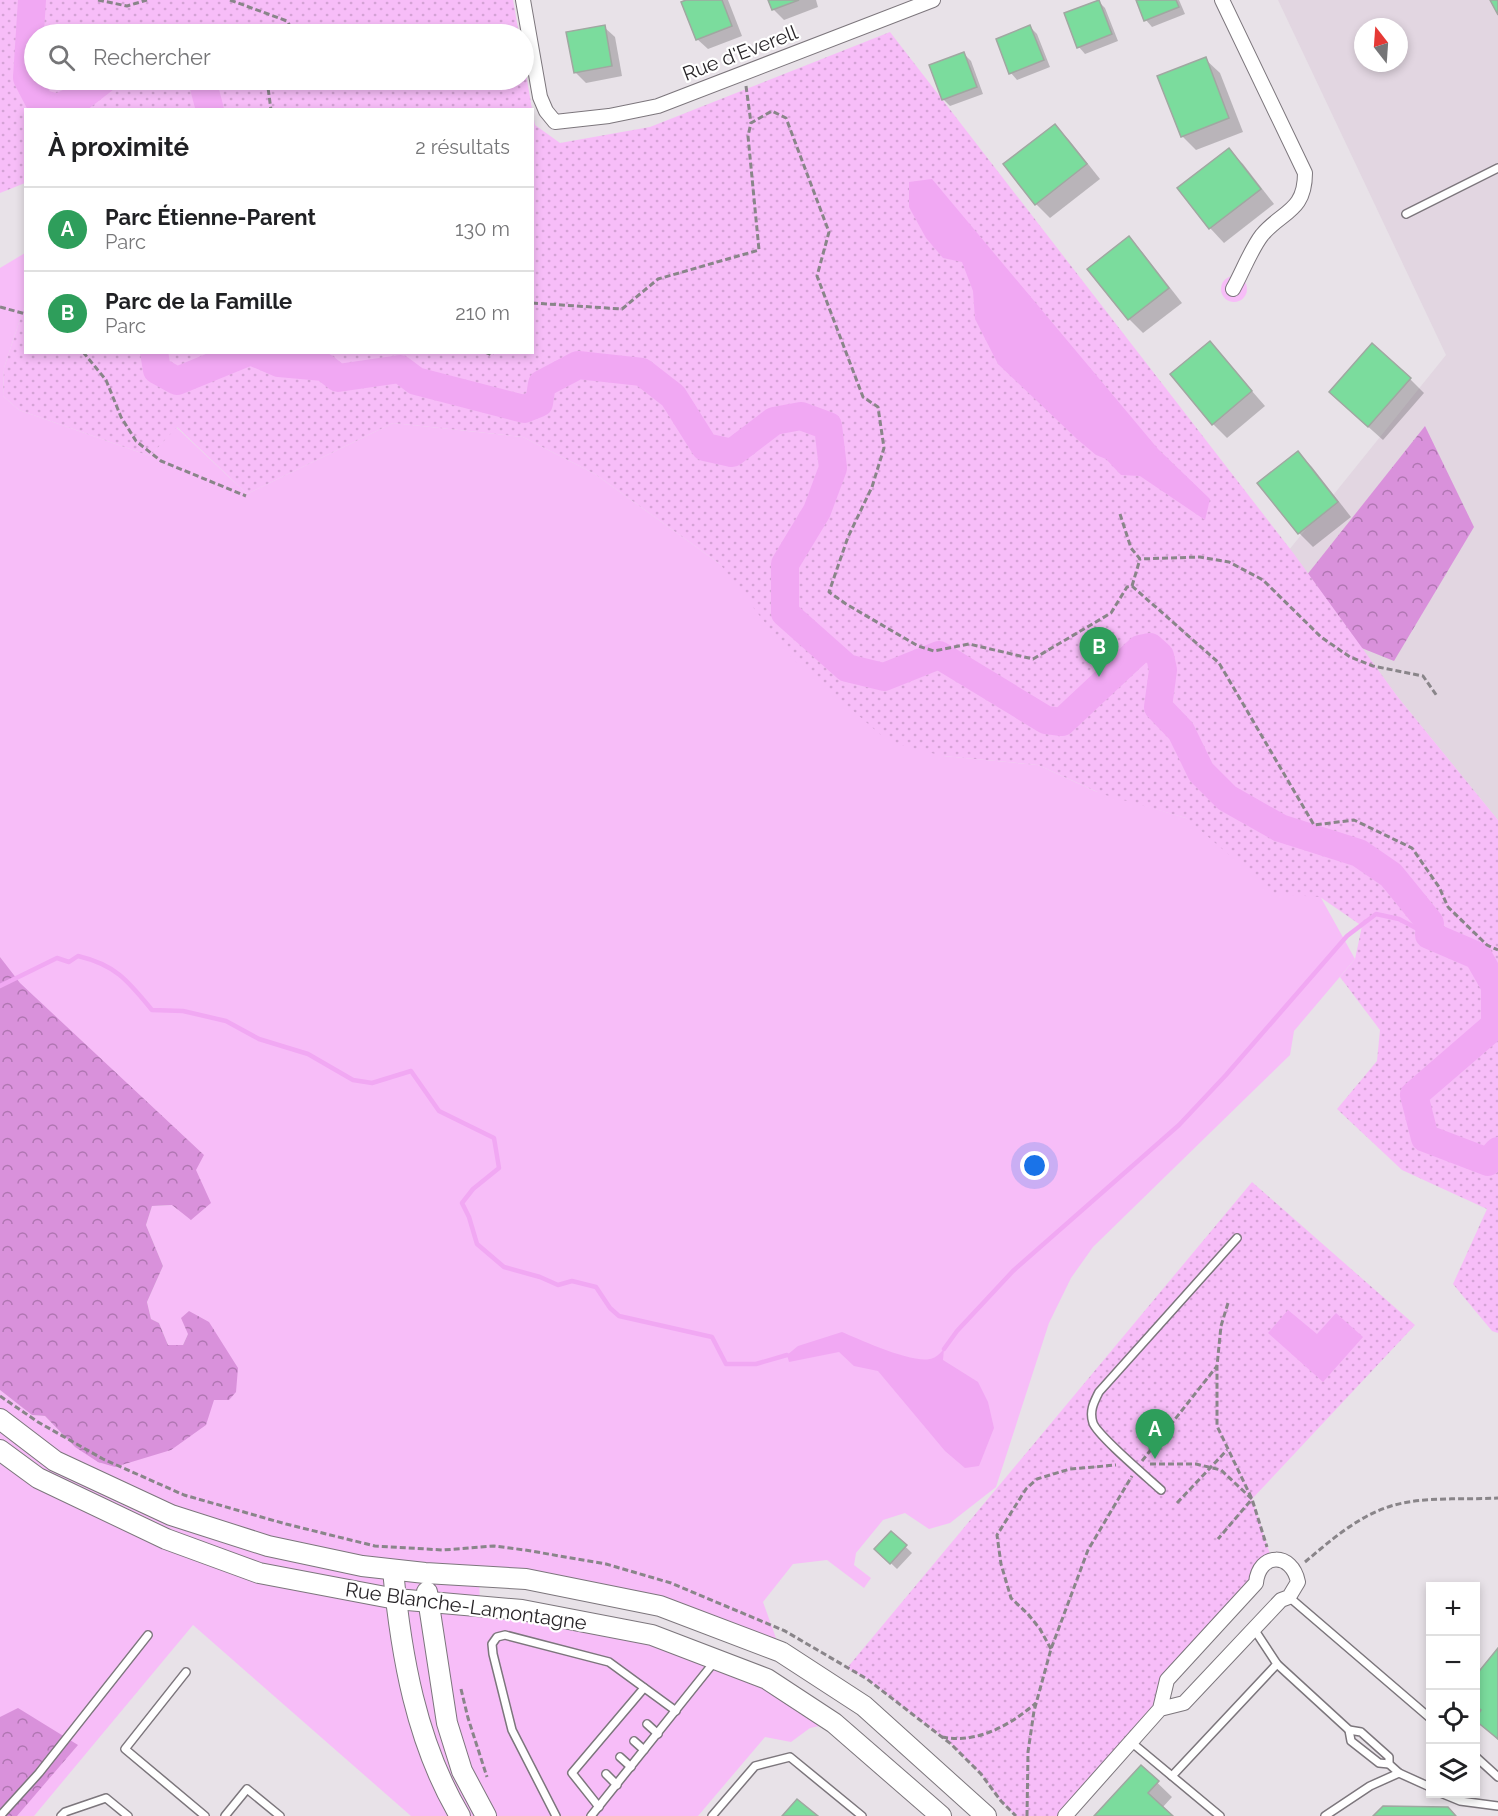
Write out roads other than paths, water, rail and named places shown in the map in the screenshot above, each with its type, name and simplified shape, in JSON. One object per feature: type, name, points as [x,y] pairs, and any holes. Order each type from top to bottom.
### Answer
[{"type":"street","name":"Rue d'Everell","points":[[523,0],[527,24]]},
{"type":"street","name":"Rue d'Everell","points":[[534,63],[540,97],[546,111],[555,122],[609,116],[658,106],[933,0]]},
{"type":"street","points":[[1222,0],[1305,173],[1305,190],[1293,208],[1262,235],[1233,289]]},
{"type":"street","name":"Rue Blanche-Lamontagne","points":[[0,1419],[55,1461],[171,1515],[268,1546],[362,1566],[393,1570],[526,1579],[660,1606],[781,1652],[864,1706],[986,1816]]},
{"type":"street","name":"Rue Blanche-Lamontagne","points":[[0,1450],[38,1478],[166,1539],[259,1573],[396,1599],[522,1610],[652,1635],[767,1679],[834,1723],[941,1816]]},
{"type":"street","points":[[1065,1816],[1160,1709],[1167,1680],[1256,1583],[1257,1573],[1261,1566],[1272,1560],[1285,1561],[1295,1570],[1298,1582],[1289,1597],[1281,1600],[1184,1703],[1160,1709]]},
{"type":"street","points":[[393,1570],[396,1599],[420,1728],[437,1774],[460,1816]]},
{"type":"street","points":[[434,1573],[428,1602],[447,1723],[462,1771],[486,1816]]},
{"type":"lane","points":[[1406,214],[1498,168]]},
{"type":"lane","points":[[1161,1490],[1104,1437],[1094,1424],[1091,1408],[1099,1392],[1237,1238]]},
{"type":"lane","points":[[1289,1597],[1426,1714]]},
{"type":"lane","points":[[1254,1629],[1277,1664],[1350,1730],[1361,1731],[1389,1757],[1389,1764]]},
{"type":"lane","points":[[0,1816],[39,1773],[148,1635]]},
{"type":"lane","points":[[556,1816],[512,1730],[493,1654],[492,1644],[497,1637],[505,1635],[609,1662],[676,1711]]},
{"type":"lane","points":[[591,1816],[716,1660]]},
{"type":"lane","points":[[1172,1776],[1277,1664]]},
{"type":"lane","points":[[186,1672],[125,1749],[205,1816]]},
{"type":"lane","points":[[599,1807],[572,1773],[589,1758],[630,1709],[644,1688]]},
{"type":"lane","points":[[647,1724],[658,1734]]},
{"type":"lane","points":[[1350,1730],[1351,1741],[1379,1764],[1389,1764],[1399,1773],[1426,1786]]},
{"type":"lane","points":[[634,1741],[644,1750]]},
{"type":"lane","points":[[1131,1742],[1220,1816]]},
{"type":"lane","points":[[620,1757],[631,1767]]},
{"type":"lane","points":[[712,1816],[755,1766],[790,1757],[862,1816]]},
{"type":"lane","points":[[1480,1761],[1498,1777]]},
{"type":"lane","points":[[1325,1816],[1370,1786],[1399,1773]]},
{"type":"lane","points":[[606,1774],[616,1785]]},
{"type":"lane","points":[[225,1816],[247,1789],[280,1816]]},
{"type":"lane","points":[[61,1816],[65,1812],[106,1798],[128,1816]]},
{"type":"lane","points":[[1453,1798],[1498,1806]]},
{"type":"waterway","points":[[30,24],[32,0]]},
{"type":"waterway","points":[[33,90],[40,103],[58,108]]},
{"type":"waterway","points":[[58,108],[90,90]]},
{"type":"waterway","points":[[205,90],[209,108]]},
{"type":"waterway","points":[[154,354],[157,370],[177,381],[243,354]]},
{"type":"waterway","points":[[258,354],[279,363],[324,367],[338,378],[400,369],[416,381],[524,409],[539,403],[542,384],[578,365],[642,372],[673,396],[705,447],[732,453],[774,421],[801,416],[828,426],[833,468],[817,511],[785,564],[785,613],[847,668],[884,677],[939,655],[1046,720],[1062,722],[1140,649],[1150,647],[1160,656],[1163,670],[1158,707],[1181,731],[1201,772],[1227,798],[1280,828],[1359,853],[1391,875],[1430,923],[1429,935],[1478,956],[1495,986],[1495,1025],[1414,1095],[1425,1138],[1488,1162],[1498,1151]]},
{"type":"waterway","points":[[944,1349],[957,1331],[1013,1271],[1179,1125],[1226,1075],[1347,936],[1376,914],[1399,919],[1429,935]]},
{"type":"waterway","points":[[0,986],[57,958],[69,962],[78,956],[112,969],[136,991],[152,1010],[183,1011],[226,1021],[259,1039],[308,1054],[353,1080],[372,1083],[411,1071],[439,1111],[494,1138],[499,1168],[473,1189],[462,1203],[477,1244],[504,1267],[540,1277],[558,1285],[572,1281],[596,1287],[610,1308],[619,1316],[712,1337],[726,1364],[756,1364],[787,1355]]},
{"type":"place","name":"Parc de la Famille","points":[[1099,677]]},
{"type":"place","name":"Parc Étienne-Parent","points":[[1155,1459]]}]
